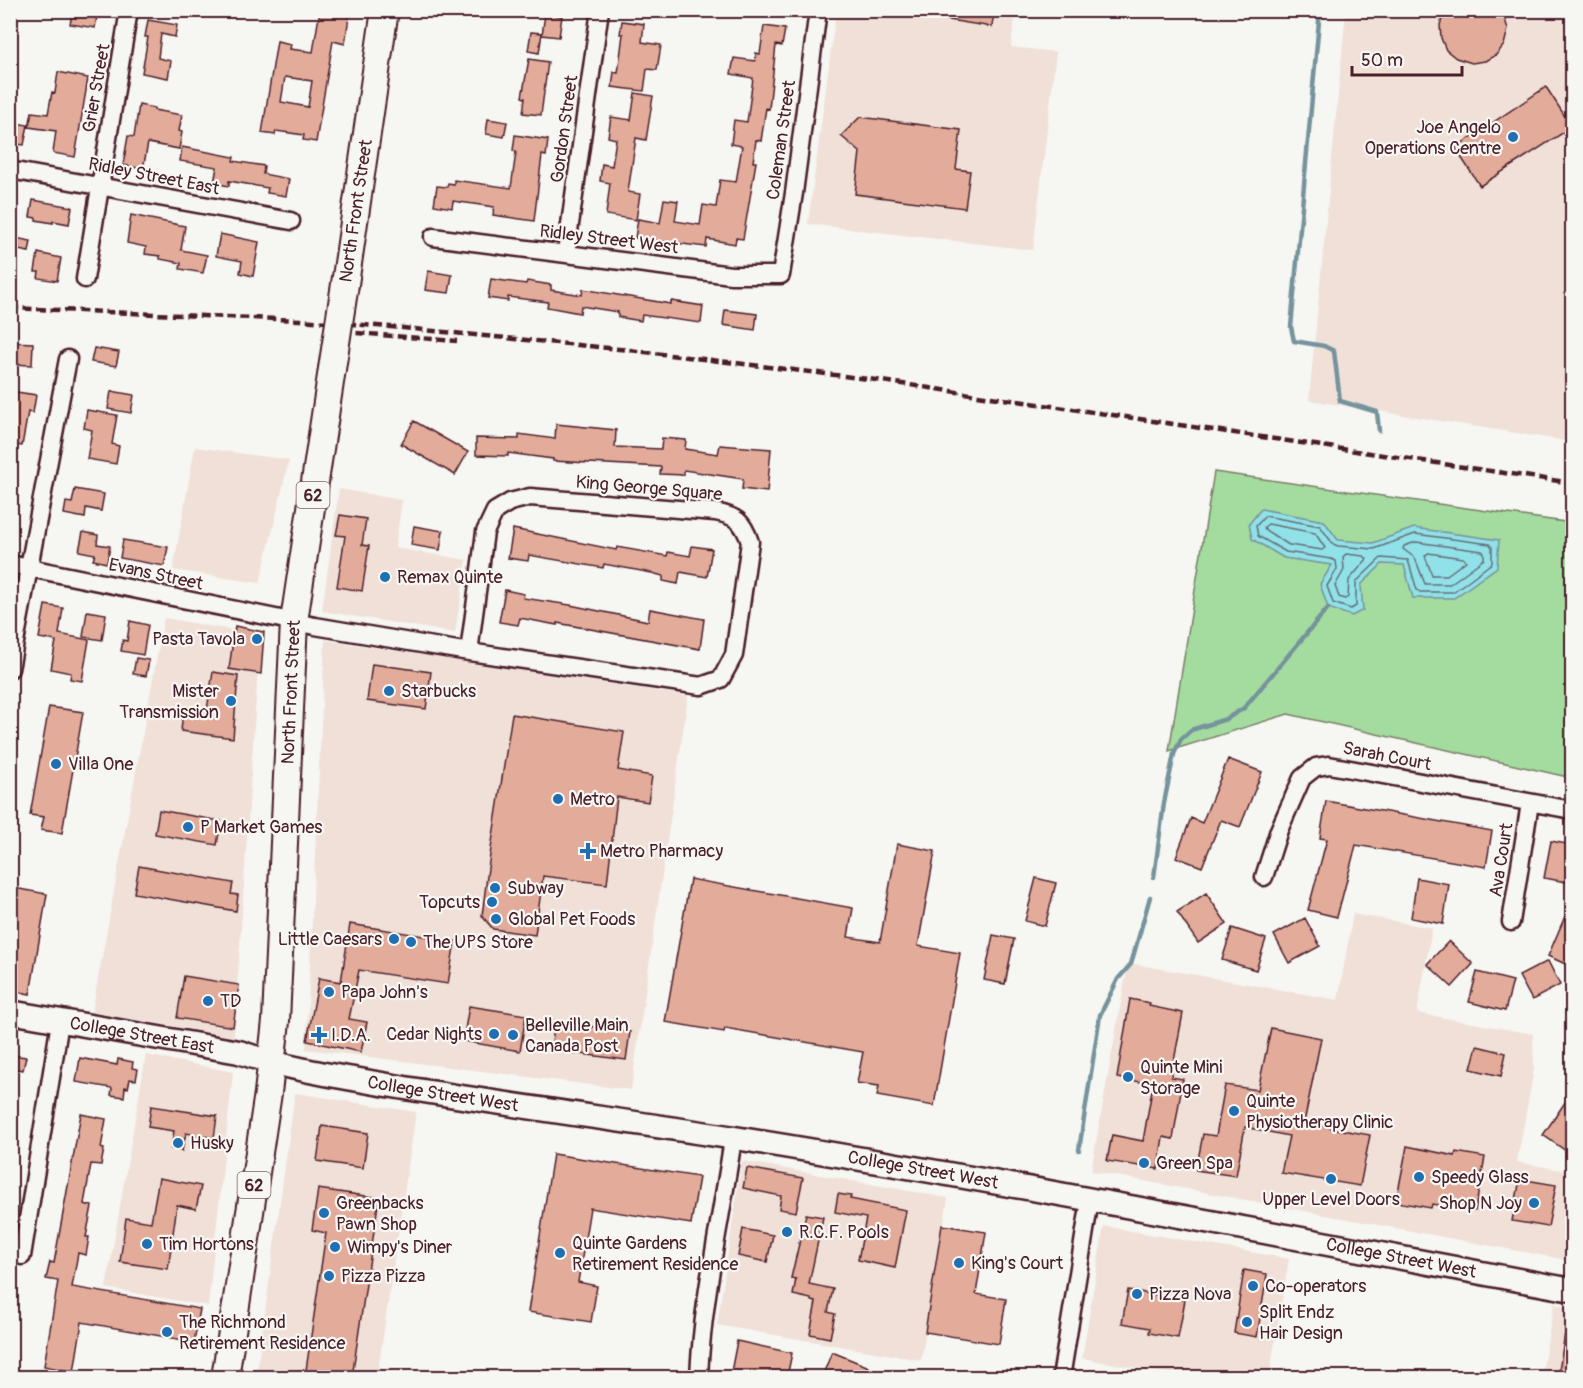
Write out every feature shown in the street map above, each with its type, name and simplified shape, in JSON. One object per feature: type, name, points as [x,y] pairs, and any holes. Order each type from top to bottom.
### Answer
[{"type":"main road","name":"North Front Street","points":[[225,1377],[276,1021],[294,621],[386,10]]},
{"type":"main road","name":"College Street East","points":[[10,1012],[239,1052],[271,1063]]},
{"type":"main road","name":"College Street West","points":[[271,1063],[437,1093],[733,1138],[1050,1191],[1572,1290]]},
{"type":"street","name":"Grier Street","points":[[85,279],[129,10]]},
{"type":"street","name":"Gordon Street","points":[[566,253],[600,10]]},
{"type":"street","name":"Coleman Street","points":[[781,275],[818,10]]},
{"type":"street","name":"Ridley Street East","points":[[10,170],[291,221]]},
{"type":"street","name":"Ridley Street West","points":[[433,237],[731,275],[781,275]]},
{"type":"street","points":[[10,669],[68,359]]},
{"type":"street","name":"King George Square","points":[[294,621],[315,627],[469,652],[701,686],[721,680],[734,656],[750,542],[746,528],[733,516],[715,512],[530,497],[510,502],[495,511],[485,532],[469,652]]},
{"type":"street","name":"Evans Street","points":[[10,564],[294,621]]},
{"type":"street","name":"Sarah Court","points":[[1264,877],[1279,830],[1302,778],[1316,767],[1329,765],[1572,810]]},
{"type":"street","name":"Ava Court","points":[[1511,922],[1530,803]]},
{"type":"street","points":[[22,1256],[60,1022]]},
{"type":"street","points":[[699,1377],[710,1280],[733,1138]]},
{"type":"street","points":[[1061,1377],[1090,1200]]},
{"type":"shaded area","points":[[836,11],[1016,11],[1011,47],[1056,52],[1033,250],[808,224]]},
{"type":"shaded area","points":[[1346,11],[1572,11],[1572,442],[1309,400]]},
{"type":"shaded area","points":[[195,447],[289,460],[260,583],[173,570]]},
{"type":"shaded area","points":[[339,489],[402,500],[395,548],[467,560],[455,633],[322,611]]},
{"type":"shaded area","points":[[164,618],[260,635],[234,1037],[92,1012]]},
{"type":"shaded area","points":[[325,640],[688,696],[631,1090],[306,1049]]},
{"type":"shaded area","points":[[1353,914],[1432,928],[1417,1013],[1533,1034],[1534,1069],[1517,1162],[1572,1172],[1572,1261],[1091,1171],[1128,963],[1338,1000]]},
{"type":"shaded area","points":[[146,1055],[233,1072],[208,1306],[106,1288]]},
{"type":"shaded area","points":[[295,1093],[416,1112],[377,1377],[256,1378]]},
{"type":"shaded area","points":[[742,1161],[948,1198],[921,1360],[717,1325]]},
{"type":"shaded area","points":[[1104,1226],[1289,1259],[1269,1377],[1186,1377],[1082,1358]]},
{"type":"shaded area","points":[[1554,1304],[1572,1308],[1572,1377],[1541,1378]]},
{"type":"green space","points":[[1214,472],[1572,523],[1572,778],[1288,714],[1169,751]]},
{"type":"water","points":[[1261,509],[1324,521],[1338,540],[1373,543],[1414,528],[1499,540],[1497,567],[1454,598],[1413,598],[1404,565],[1382,564],[1361,585],[1363,610],[1352,616],[1328,608],[1320,584],[1332,565],[1284,558],[1252,539],[1249,524]]},
{"type":"building","points":[[73,10],[98,10],[95,28],[70,24]]},
{"type":"building","points":[[320,10],[350,10],[345,44],[333,41],[316,142],[303,140],[304,135],[276,131],[275,135],[262,133],[277,41],[291,44],[290,49],[313,52]],"holes":[[[285,77],[312,81],[308,107],[281,102]]]},
{"type":"building","points":[[930,10],[994,10],[992,27],[930,17]]},
{"type":"building","points":[[1445,10],[1502,10],[1508,29],[1504,45],[1496,55],[1485,61],[1472,63],[1456,58],[1446,50],[1441,38],[1440,25]]},
{"type":"building","points":[[545,14],[562,16],[559,37],[542,35]]},
{"type":"building","points":[[148,20],[177,25],[175,37],[161,34],[158,58],[171,61],[168,78],[142,73],[148,37],[145,37]]},
{"type":"building","points":[[622,21],[644,24],[642,42],[661,45],[657,70],[647,69],[644,91],[612,87],[614,72],[618,73],[623,34],[620,34]]},
{"type":"building","points":[[764,26],[785,29],[782,46],[776,45],[769,109],[766,108],[761,141],[756,140],[753,162],[756,162],[743,239],[736,238],[735,244],[707,239],[706,247],[635,238],[638,219],[660,223],[664,199],[678,201],[675,221],[700,225],[703,205],[716,207],[720,180],[736,182],[742,146],[731,144],[734,120],[747,122],[753,78],[731,74],[734,58],[755,61],[756,53],[760,54]]},
{"type":"building","points":[[531,32],[542,33],[539,53],[528,51]]},
{"type":"building","points":[[529,59],[548,62],[541,115],[523,113],[525,98],[522,97]]},
{"type":"building","points":[[58,72],[88,78],[75,157],[53,153],[56,131],[29,127],[32,112],[48,114],[52,92],[55,93]]},
{"type":"building","name":"Joe Angelo Operations Centre","points":[[1546,87],[1572,127],[1480,186],[1455,148]]},
{"type":"building","points":[[635,93],[653,96],[646,140],[636,138],[628,192],[640,194],[636,220],[606,215],[610,183],[600,181],[602,164],[612,166],[616,139],[608,137],[611,117],[631,120]]},
{"type":"building","points":[[139,105],[182,115],[179,149],[148,143],[143,169],[123,165],[128,136],[134,137]]},
{"type":"building","points":[[860,117],[961,130],[956,169],[970,171],[965,208],[855,194],[860,152],[841,136]]},
{"type":"building","points":[[488,119],[507,122],[504,137],[486,134]]},
{"type":"building","points":[[10,122],[28,125],[24,145],[10,143]]},
{"type":"building","points":[[515,135],[548,140],[546,156],[542,155],[534,221],[493,215],[494,207],[453,201],[452,208],[434,205],[437,186],[447,187],[448,183],[454,184],[454,180],[511,188],[516,152],[513,151]]},
{"type":"building","points":[[182,147],[234,157],[233,161],[264,166],[263,174],[289,179],[286,196],[267,193],[268,188],[229,181],[229,186],[214,183],[217,167],[180,161]]},
{"type":"building","points":[[33,200],[72,207],[69,224],[36,220],[30,217]]},
{"type":"building","points":[[131,215],[185,226],[181,250],[207,255],[203,273],[180,269],[181,263],[145,254],[146,247],[127,243]]},
{"type":"building","points":[[220,234],[259,242],[253,276],[240,273],[242,261],[216,256]]},
{"type":"building","points":[[15,238],[31,241],[29,252],[13,249]]},
{"type":"building","points":[[38,253],[61,258],[57,281],[38,278],[39,272],[35,272]]},
{"type":"building","points":[[428,271],[452,275],[449,293],[425,290]]},
{"type":"building","points":[[491,279],[551,285],[551,290],[582,295],[583,289],[671,304],[671,301],[703,306],[701,323],[642,315],[641,321],[618,317],[618,312],[581,306],[580,313],[547,307],[548,302],[508,297],[508,301],[488,298]]},
{"type":"building","points":[[725,310],[757,314],[755,330],[723,325]]},
{"type":"building","points":[[10,342],[33,343],[32,365],[10,364]]},
{"type":"building","points":[[94,348],[119,352],[116,366],[91,362]]},
{"type":"building","points":[[10,391],[36,395],[33,413],[28,412],[22,446],[10,444]]},
{"type":"building","points":[[111,391],[134,395],[131,413],[108,409]]},
{"type":"building","points":[[87,410],[117,415],[112,444],[119,446],[116,464],[87,459],[92,430],[84,428]]},
{"type":"building","points":[[414,421],[468,452],[455,475],[401,444]]},
{"type":"building","points":[[556,424],[616,430],[615,447],[661,449],[662,438],[686,440],[685,449],[718,454],[720,445],[771,449],[767,492],[742,489],[743,479],[684,470],[684,475],[660,474],[661,467],[553,461],[553,459],[508,453],[508,456],[476,455],[476,438],[519,439],[519,434],[555,439]]},
{"type":"building","points":[[75,489],[104,494],[101,511],[86,508],[85,518],[64,514],[66,502],[72,503]]},
{"type":"building","points":[[340,515],[366,519],[362,545],[369,546],[362,591],[337,587],[345,536],[336,535]]},
{"type":"building","points":[[414,526],[443,531],[440,550],[411,545]]},
{"type":"building","points":[[513,529],[616,550],[617,547],[667,556],[668,552],[690,556],[692,546],[712,549],[707,577],[680,572],[678,584],[663,581],[663,576],[652,573],[604,564],[603,568],[529,555],[528,561],[508,558]]},
{"type":"building","points":[[83,532],[98,535],[97,544],[110,546],[107,563],[93,560],[95,554],[79,551]]},
{"type":"building","points":[[123,540],[168,547],[164,566],[120,558]]},
{"type":"building","points":[[505,590],[524,594],[523,598],[648,621],[650,609],[704,619],[700,649],[520,618],[518,625],[499,622]]},
{"type":"building","points":[[45,605],[63,608],[59,634],[89,640],[82,681],[70,679],[71,673],[51,669],[56,641],[39,638]]},
{"type":"building","points":[[87,611],[106,614],[102,640],[83,637]]},
{"type":"building","points":[[130,621],[148,625],[143,655],[121,651],[123,640],[127,641]]},
{"type":"building","points":[[235,626],[264,632],[261,674],[229,669]]},
{"type":"building","points":[[136,658],[149,660],[146,676],[133,674]]},
{"type":"building","points":[[372,664],[431,672],[426,709],[367,701]]},
{"type":"building","points":[[213,672],[238,676],[233,738],[181,731],[183,712],[206,716]]},
{"type":"building","name":"Villa One","points":[[49,707],[83,712],[62,833],[41,830],[44,817],[30,815]]},
{"type":"building","name":"Metro","points":[[512,714],[624,732],[618,770],[652,776],[648,802],[617,797],[607,884],[543,876],[535,935],[493,929],[482,916]]},
{"type":"building","points":[[1228,759],[1262,772],[1240,827],[1221,820],[1202,867],[1176,857],[1191,818],[1202,823]]},
{"type":"building","points":[[1326,801],[1492,831],[1486,867],[1356,845],[1337,917],[1308,910],[1327,839],[1320,838]]},
{"type":"building","name":"P Market Games","points":[[159,810],[221,821],[217,845],[155,834]]},
{"type":"building","points":[[1551,841],[1572,845],[1572,883],[1544,878]]},
{"type":"building","points":[[897,844],[935,851],[918,946],[960,953],[934,1106],[877,1096],[879,1086],[857,1083],[863,1052],[725,1028],[724,1032],[665,1022],[690,879],[853,908],[848,937],[880,942]]},
{"type":"building","points":[[139,866],[233,883],[231,894],[238,895],[236,911],[134,893]]},
{"type":"building","points":[[1036,878],[1056,883],[1045,926],[1025,921]]},
{"type":"building","points":[[1417,878],[1449,884],[1443,924],[1411,918]]},
{"type":"building","points":[[14,888],[47,894],[30,994],[10,990],[10,910]]},
{"type":"building","points":[[1206,893],[1227,924],[1198,943],[1177,912]]},
{"type":"building","points":[[1572,900],[1572,967],[1548,956]]},
{"type":"building","points":[[1305,918],[1320,946],[1289,963],[1274,935]]},
{"type":"building","points":[[350,924],[455,941],[448,984],[359,970],[349,1019],[367,1022],[361,1052],[307,1041],[319,978],[341,982]]},
{"type":"building","points":[[1232,928],[1266,939],[1256,970],[1222,960]]},
{"type":"building","points":[[993,935],[1014,939],[1005,984],[984,980]]},
{"type":"building","points":[[1449,941],[1473,964],[1452,987],[1427,964]]},
{"type":"building","points":[[1548,961],[1560,985],[1532,1000],[1519,976]]},
{"type":"building","points":[[1477,972],[1513,981],[1505,1011],[1469,1002]]},
{"type":"building","name":"TD","points":[[184,976],[239,985],[233,1027],[177,1018]]},
{"type":"building","points":[[1130,999],[1150,1003],[1149,1006],[1183,1013],[1171,1077],[1183,1079],[1173,1139],[1163,1137],[1158,1169],[1107,1161],[1112,1135],[1143,1141],[1153,1084],[1117,1078]]},
{"type":"building","points":[[469,1006],[526,1015],[520,1051],[463,1041]]},
{"type":"building","points":[[555,1021],[630,1032],[626,1060],[551,1050]]},
{"type":"building","points":[[1271,1028],[1321,1038],[1304,1123],[1370,1135],[1360,1186],[1281,1173],[1289,1136],[1245,1127],[1236,1176],[1196,1170],[1203,1134],[1216,1136],[1225,1085],[1258,1090]]},
{"type":"building","points":[[1477,1046],[1506,1053],[1501,1076],[1471,1069]]},
{"type":"building","points":[[10,1055],[26,1057],[23,1070],[10,1068]]},
{"type":"building","points":[[80,1058],[117,1065],[118,1059],[133,1062],[132,1068],[138,1069],[136,1080],[130,1079],[128,1088],[125,1087],[124,1097],[111,1095],[112,1088],[76,1082]]},
{"type":"building","points":[[1572,1092],[1572,1155],[1543,1135]]},
{"type":"building","name":"Husky","points":[[151,1106],[217,1116],[214,1138],[186,1133],[182,1151],[171,1149],[174,1131],[148,1127]]},
{"type":"building","points":[[81,1114],[106,1119],[101,1148],[104,1149],[101,1165],[91,1164],[84,1204],[92,1206],[86,1237],[89,1237],[86,1255],[78,1253],[72,1287],[200,1309],[194,1342],[82,1322],[74,1372],[44,1366],[58,1281],[46,1279],[50,1262],[54,1263]]},
{"type":"building","points":[[322,1126],[368,1133],[363,1168],[317,1161]]},
{"type":"building","points":[[1407,1146],[1455,1156],[1456,1152],[1485,1157],[1475,1211],[1432,1204],[1431,1208],[1396,1202]]},
{"type":"building","name":"Quinte Gardens Retirement Residence","points":[[553,1154],[699,1177],[691,1224],[590,1208],[578,1282],[597,1286],[591,1322],[528,1312]]},
{"type":"building","points":[[747,1168],[803,1178],[796,1212],[779,1209],[781,1196],[743,1188]]},
{"type":"building","points":[[159,1178],[201,1186],[196,1209],[177,1205],[168,1269],[120,1262],[126,1218],[151,1222]]},
{"type":"building","name":"Shop N Joy","points":[[1520,1179],[1556,1185],[1548,1227],[1512,1221]]},
{"type":"building","points":[[318,1189],[379,1198],[352,1377],[305,1377],[326,1233],[312,1230]]},
{"type":"building","points":[[838,1194],[851,1196],[850,1199],[906,1210],[895,1268],[858,1260],[866,1218],[835,1212]]},
{"type":"building","points":[[806,1214],[823,1217],[809,1284],[833,1289],[828,1312],[835,1314],[830,1338],[810,1334],[816,1302],[793,1295],[796,1279],[791,1278]]},
{"type":"building","name":"King's Court","points":[[942,1225],[986,1232],[976,1294],[1006,1299],[999,1344],[925,1332]]},
{"type":"building","points":[[743,1229],[773,1235],[767,1262],[738,1256]]},
{"type":"building","points":[[1244,1270],[1267,1274],[1257,1337],[1234,1333]]},
{"type":"building","points":[[1128,1290],[1185,1300],[1178,1338],[1149,1333],[1150,1328],[1122,1323]]},
{"type":"building","points":[[1566,1327],[1572,1327],[1572,1377],[1558,1377]]},
{"type":"building","points":[[737,1341],[792,1353],[787,1377],[730,1377]]},
{"type":"building","points":[[832,1352],[869,1367],[865,1377],[822,1377]]},
{"type":"waterway","points":[[1320,10],[1291,327],[1294,341],[1324,346],[1334,351],[1340,401],[1377,412],[1379,431]]},
{"type":"waterway","points":[[1154,877],[1164,803],[1174,754],[1181,739],[1191,730],[1226,719],[1244,708],[1328,608]]},
{"type":"waterway","points":[[1079,1150],[1100,1015],[1118,979],[1131,964],[1150,897]]},
{"type":"railway","points":[[10,308],[300,320],[629,350],[876,380],[1572,483]]},
{"type":"railway","points":[[343,332],[457,341]]},
{"type":"place","name":"Joe Angelo Operations Centre","points":[[1513,137]]},
{"type":"place","name":"Remax Quinte","points":[[385,577]]},
{"type":"place","name":"Pasta Tavola","points":[[257,639]]},
{"type":"place","name":"Starbucks","points":[[389,691]]},
{"type":"place","name":"Mister Transmission","points":[[231,701]]},
{"type":"place","name":"Villa One","points":[[56,764]]},
{"type":"place","name":"Metro","points":[[558,799]]},
{"type":"place","name":"P Market Games","points":[[188,827]]},
{"type":"place","name":"Metro Pharmacy","points":[[588,851]]},
{"type":"place","name":"Subway","points":[[495,888]]},
{"type":"place","name":"Topcuts","points":[[492,902]]},
{"type":"place","name":"Global Pet Foods","points":[[496,919]]},
{"type":"place","name":"Little Caesars","points":[[394,939]]},
{"type":"place","name":"The UPS Store","points":[[411,942]]},
{"type":"place","name":"Papa John's","points":[[329,992]]},
{"type":"place","name":"TD","points":[[208,1001]]},
{"type":"place","name":"Cedar Nights","points":[[494,1034]]},
{"type":"place","name":"I.D.A.","points":[[319,1035]]},
{"type":"place","name":"Belleville Main Canada Post","points":[[513,1035]]},
{"type":"place","name":"Quinte Mini Storage","points":[[1128,1077]]},
{"type":"place","name":"Quinte Physiotherapy Clinic","points":[[1234,1111]]},
{"type":"place","name":"Husky","points":[[178,1143]]},
{"type":"place","name":"Green Spa","points":[[1144,1163]]},
{"type":"place","name":"Speedy Glass","points":[[1419,1177]]},
{"type":"place","name":"Upper Level Doors","points":[[1331,1179]]},
{"type":"place","name":"Shop N Joy","points":[[1534,1203]]},
{"type":"place","name":"Greenbacks Pawn Shop","points":[[324,1213]]},
{"type":"place","name":"R.C.F. Pools","points":[[787,1232]]},
{"type":"place","name":"Tim Hortons","points":[[147,1244]]},
{"type":"place","name":"Wimpy's Diner","points":[[335,1247]]},
{"type":"place","name":"Quinte Gardens Retirement Residence","points":[[560,1253]]},
{"type":"place","name":"King's Court","points":[[959,1263]]},
{"type":"place","name":"Pizza Pizza","points":[[329,1276]]},
{"type":"place","name":"Co-operators","points":[[1253,1286]]},
{"type":"place","name":"Pizza Nova","points":[[1137,1294]]},
{"type":"place","name":"Split Endz Hair Design","points":[[1247,1322]]},
{"type":"place","name":"The Richmond Retirement Residence","points":[[167,1332]]}]
